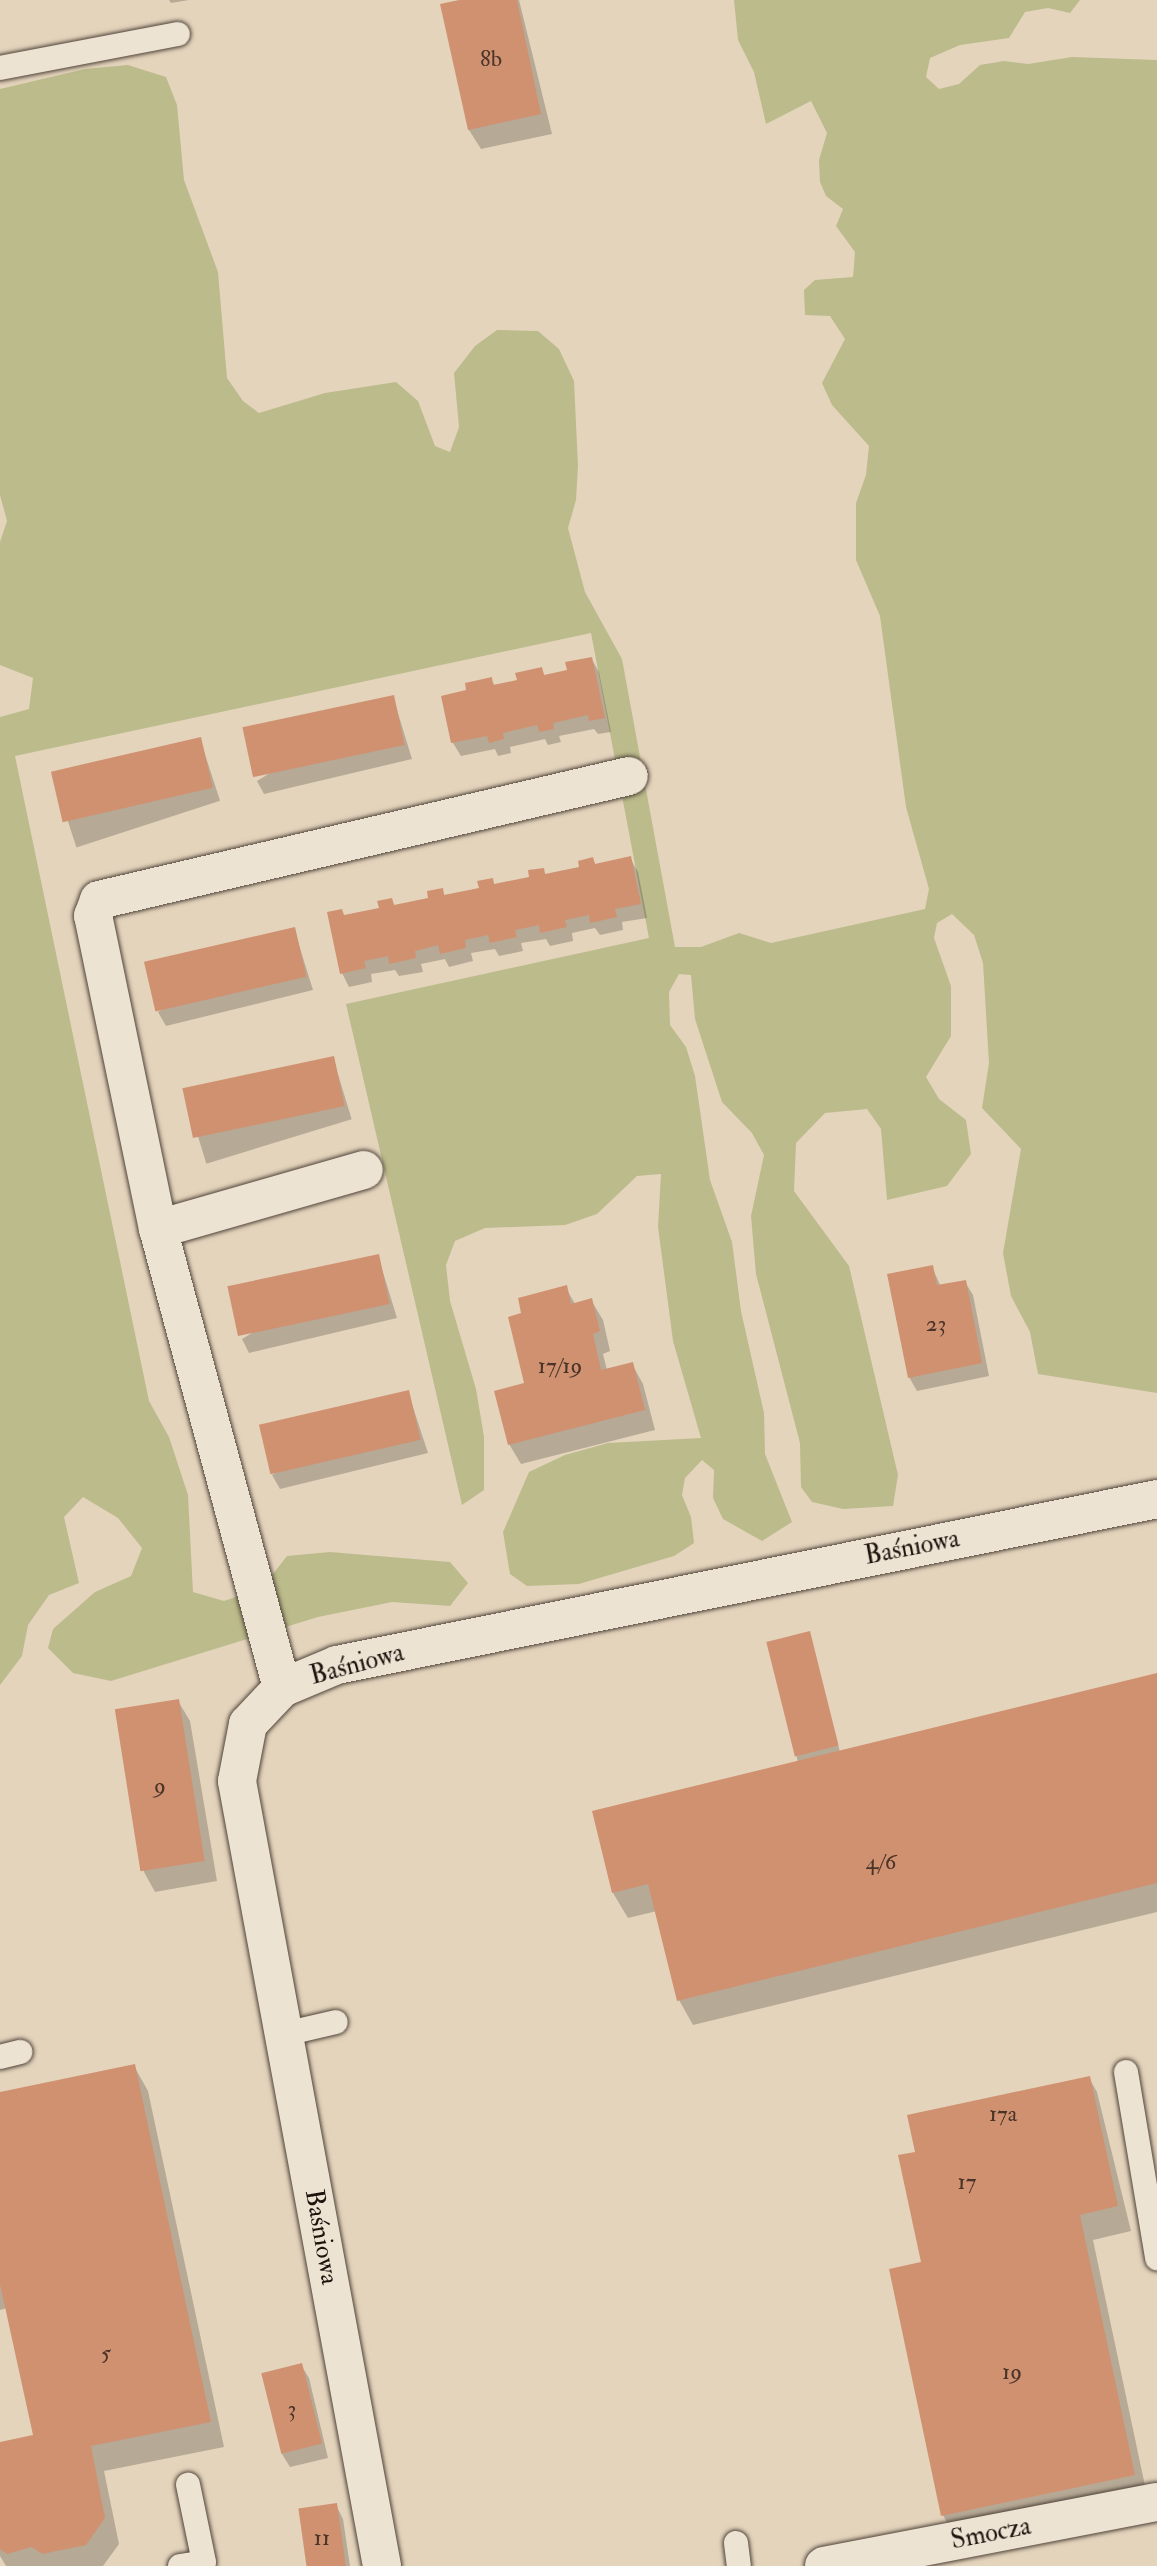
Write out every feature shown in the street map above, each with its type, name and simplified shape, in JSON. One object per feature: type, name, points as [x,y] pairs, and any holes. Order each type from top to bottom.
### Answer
[{"type":"street","points":[[282,1688],[158,1229],[93,916],[99,900],[117,892],[629,776]]},
{"type":"street","points":[[158,1229],[364,1170]]},
{"type":"street","name":"Baśniowa","points":[[382,2566],[237,1781],[248,1724],[282,1688],[337,1665],[1157,1499]]},
{"type":"street","name":"Smocza","points":[[824,2566],[1157,2502]]},
{"type":"lane","points":[[0,68],[178,34]]},
{"type":"lane","points":[[284,2034],[337,2022]]},
{"type":"lane","points":[[1126,2072],[1157,2258]]},
{"type":"lane","points":[[180,2566],[204,2562],[188,2485]]},
{"type":"shaded area","points":[[734,0],[1080,0],[1070,13],[1048,8],[1025,12],[1009,38],[960,45],[930,58],[926,77],[939,89],[959,84],[980,65],[1004,61],[1028,64],[1072,57],[1157,60],[1157,1393],[1038,1374],[1030,1332],[1011,1296],[1003,1253],[1021,1149],[982,1108],[989,1063],[983,963],[974,935],[952,914],[937,923],[934,938],[951,986],[951,1036],[926,1077],[939,1099],[966,1120],[971,1154],[947,1186],[887,1200],[881,1129],[867,1109],[825,1113],[796,1143],[794,1191],[849,1266],[898,1475],[893,1506],[843,1509],[812,1502],[801,1487],[800,1443],[756,1274],[751,1216],[764,1155],[752,1133],[722,1102],[695,1019],[691,975],[679,974],[669,992],[670,1025],[686,1047],[695,1076],[710,1180],[732,1242],[741,1311],[764,1413],[765,1454],[792,1522],[762,1541],[723,1519],[713,1498],[714,1470],[702,1460],[685,1478],[682,1495],[691,1517],[694,1543],[674,1556],[579,1584],[527,1586],[510,1574],[503,1532],[529,1472],[565,1455],[608,1443],[701,1438],[673,1341],[658,1227],[661,1174],[637,1176],[597,1214],[565,1225],[485,1228],[455,1241],[446,1265],[450,1301],[476,1389],[484,1437],[484,1490],[462,1505],[346,1004],[649,938],[591,633],[15,756],[149,1401],[169,1437],[188,1495],[193,1592],[224,1601],[262,1588],[287,1556],[330,1552],[450,1562],[468,1583],[450,1606],[392,1602],[318,1617],[111,1681],[73,1673],[48,1648],[53,1629],[95,1592],[131,1576],[142,1548],[118,1518],[83,1497],[64,1517],[79,1583],[49,1595],[28,1625],[22,1656],[0,1685],[0,717],[29,709],[33,678],[0,665],[0,542],[7,521],[0,495],[0,89],[85,69],[128,65],[166,77],[177,105],[184,180],[218,272],[227,378],[243,401],[259,413],[325,393],[396,382],[418,401],[435,446],[450,452],[459,427],[454,373],[475,346],[497,330],[538,331],[559,349],[574,381],[578,466],[576,500],[568,528],[585,592],[622,659],[675,947],[701,947],[739,933],[771,943],[925,909],[929,889],[906,807],[880,616],[856,560],[856,503],[866,475],[869,446],[832,405],[822,383],[845,339],[830,316],[805,315],[804,290],[815,280],[853,277],[855,252],[836,226],[843,209],[826,196],[820,182],[819,160],[827,133],[811,101],[766,124],[754,72],[738,40]]},
{"type":"building","points":[[459,0],[517,0],[541,114],[468,130],[440,4]]},
{"type":"building","points":[[592,657],[605,718],[589,721],[588,715],[553,723],[554,729],[539,732],[537,725],[503,733],[504,739],[489,743],[487,736],[451,743],[441,696],[466,690],[465,683],[492,677],[493,685],[517,680],[515,673],[542,667],[544,675],[567,670],[565,662]]},
{"type":"building","points":[[394,695],[405,745],[253,777],[242,727]]},
{"type":"building","points":[[201,737],[213,788],[63,822],[51,772]]},
{"type":"building","points":[[631,856],[641,904],[615,909],[617,917],[590,923],[589,915],[565,920],[567,927],[540,933],[539,925],[515,930],[517,937],[490,943],[488,935],[465,940],[466,948],[440,954],[438,945],[415,951],[416,958],[389,964],[388,956],[364,961],[366,968],[340,974],[327,912],[342,909],[344,915],[379,908],[377,901],[392,898],[394,905],[428,898],[427,891],[443,888],[444,895],[479,888],[477,881],[493,878],[494,884],[529,877],[528,870],[544,868],[545,874],[579,867],[578,861],[593,857],[595,864]]},
{"type":"building","points":[[295,927],[306,977],[155,1012],[144,962]]},
{"type":"building","points":[[334,1056],[345,1106],[193,1138],[182,1088]]},
{"type":"building","points":[[379,1254],[390,1304],[238,1336],[227,1286]]},
{"type":"building","points":[[933,1265],[937,1285],[966,1280],[982,1363],[908,1378],[887,1274]]},
{"type":"building","points":[[567,1285],[571,1304],[592,1298],[600,1331],[593,1334],[601,1370],[633,1362],[645,1410],[508,1445],[494,1391],[524,1383],[508,1317],[521,1313],[518,1298]]},
{"type":"building","points":[[409,1390],[420,1440],[270,1474],[259,1425]]},
{"type":"building","points":[[810,1631],[839,1745],[795,1756],[766,1642]]},
{"type":"building","points":[[1157,1673],[1157,1883],[677,2001],[648,1884],[612,1893],[592,1811]]},
{"type":"building","points":[[179,1699],[205,1861],[140,1871],[115,1709]]},
{"type":"building","points":[[135,2064],[211,2422],[91,2446],[105,2518],[86,2545],[42,2554],[32,2547],[7,2554],[0,2549],[0,2442],[33,2435],[0,2284],[0,2092]]},
{"type":"building","points":[[1090,2076],[1118,2206],[1080,2215],[1135,2475],[941,2516],[889,2269],[921,2262],[898,2155],[915,2152],[907,2115]]},
{"type":"building","points":[[302,2363],[322,2444],[281,2454],[261,2373]]},
{"type":"building","points":[[337,2503],[346,2566],[306,2566],[298,2508]]}]
